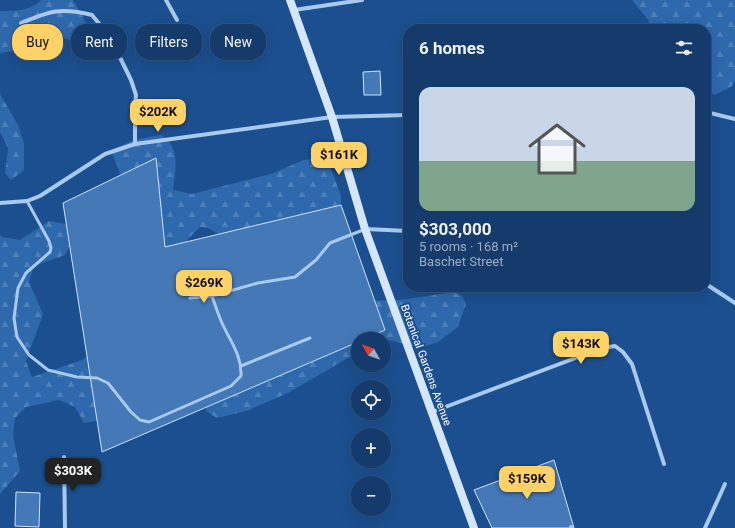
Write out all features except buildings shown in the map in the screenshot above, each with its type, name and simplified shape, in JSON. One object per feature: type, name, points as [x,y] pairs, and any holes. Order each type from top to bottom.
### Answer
[{"type":"street","points":[[166,0],[177,20]]},
{"type":"street","name":"Botanical Gardens Avenue","points":[[290,0],[332,117],[365,229],[474,528]]},
{"type":"street","points":[[294,10],[362,0]]},
{"type":"street","points":[[21,23],[42,14],[64,10],[92,15],[110,37],[131,80],[136,95],[135,144]]},
{"type":"street","points":[[711,113],[735,119]]},
{"type":"street","points":[[0,203],[27,201],[40,196],[58,186],[105,154],[135,144],[332,117],[403,115]]},
{"type":"street","points":[[365,229],[403,231]]},
{"type":"street","points":[[711,287],[735,303]]},
{"type":"street","points":[[432,412],[602,348],[615,346],[623,352],[632,364],[664,464]]},
{"type":"street","points":[[64,456],[65,528]]},
{"type":"street","points":[[705,528],[725,484]]},
{"type":"lane","points":[[27,201],[49,241],[51,248],[50,252],[26,273],[18,288],[14,318],[17,337],[28,355],[48,370],[77,377],[97,378],[108,383],[131,412],[140,420],[149,422],[231,386],[240,376],[241,366],[233,343],[222,324],[212,296]]},
{"type":"lane","points":[[190,298],[212,296],[258,283],[295,277],[316,260],[330,243],[365,229]]},
{"type":"lane","points":[[241,366],[310,338]]},
{"type":"green space","points":[[41,0],[73,0],[82,14],[86,24],[71,24],[71,40],[63,38],[63,24],[12,24],[12,51],[0,53],[0,11],[28,8],[37,4]]},
{"type":"green space","points":[[632,0],[735,0],[735,81],[731,87],[714,95],[711,92],[711,24],[648,24],[649,21]]},
{"type":"green space","points":[[0,94],[18,125],[24,143],[24,170],[11,180],[5,173],[8,148],[0,132]]},
{"type":"green space","points":[[161,135],[168,141],[175,153],[176,167],[173,190],[192,194],[271,174],[304,160],[321,158],[329,163],[341,196],[341,205],[329,229],[224,237],[208,228],[200,227],[188,239],[179,271],[127,191],[111,150],[134,140]]},
{"type":"green space","points":[[49,221],[66,224],[72,240],[65,255],[34,266],[29,282],[43,314],[26,361],[32,377],[82,360],[110,339],[100,420],[84,423],[75,407],[59,400],[26,407],[15,418],[13,435],[20,471],[0,494],[0,235],[2,237],[20,240]]},
{"type":"green space","points":[[454,292],[462,296],[466,304],[458,327],[438,342],[421,348],[391,341],[391,332],[351,332],[351,356],[288,393],[249,410],[217,418],[207,412],[200,395],[364,301],[400,300]]}]
